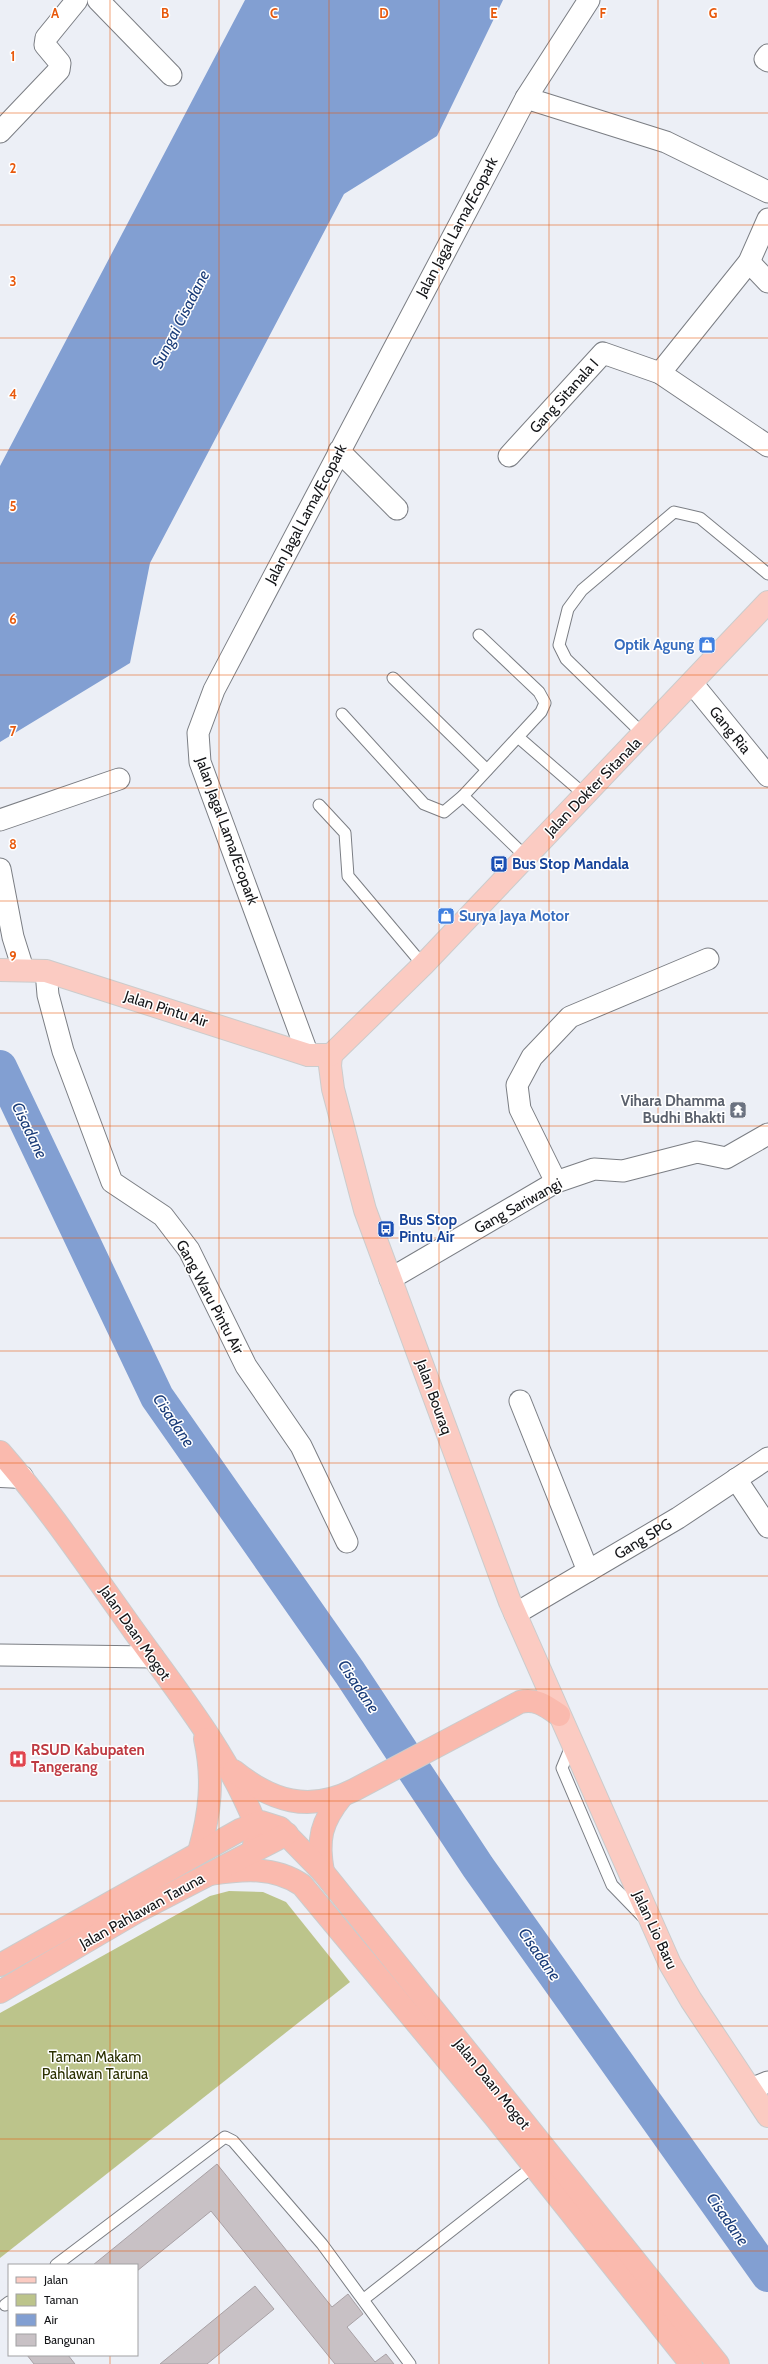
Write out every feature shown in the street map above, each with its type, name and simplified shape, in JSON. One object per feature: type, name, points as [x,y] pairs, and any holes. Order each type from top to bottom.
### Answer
[{"type":"highway","name":"Jalan Daan Mogot","points":[[0,1452],[22,1477],[153,1657],[228,1766],[255,1823],[256,1832],[253,1852]]},
{"type":"highway","points":[[228,1766],[254,1787],[274,1797],[296,1802],[319,1801],[348,1793],[509,1708],[529,1700],[537,1701],[565,1730]]},
{"type":"highway","points":[[198,1852],[208,1822],[211,1791],[210,1760],[203,1730]]},
{"type":"highway","points":[[323,1872],[319,1852],[321,1832],[328,1813],[348,1793]]},
{"type":"highway","name":"Jalan Daan Mogot","points":[[255,1823],[271,1823],[287,1834],[323,1872],[718,2364]]},
{"type":"highway","name":"Jalan Pahlawan Taruna","points":[[0,1965],[198,1852],[255,1823]]},
{"type":"highway","name":"Jalan Pahlawan Taruna","points":[[0,1992],[138,1911],[287,1834]]},
{"type":"highway","name":"Jalan Daan Mogot","points":[[210,1874],[239,1870],[272,1871],[289,1876],[302,1885],[534,2166],[691,2364]]},
{"type":"main road","name":"Jalan Dokter Sitanala","points":[[331,1055],[423,965],[768,602]]},
{"type":"main road","name":"Jalan Pintu Air","points":[[10,970],[46,971],[308,1055],[331,1055]]},
{"type":"main road","points":[[308,1055],[333,1089]]},
{"type":"main road","name":"Jalan Bouraq","points":[[331,1055],[330,1066],[333,1089],[365,1210],[515,1614],[565,1730]]},
{"type":"main road","name":"Jalan Lio Baru","points":[[565,1730],[652,1927],[670,1964],[691,2000],[759,2085],[768,2116]]},
{"type":"street","points":[[0,132],[59,70],[60,63],[45,45],[46,40],[77,0]]},
{"type":"street","points":[[98,0],[171,75]]},
{"type":"street","name":"Jalan Jagal Lama/Ecopark","points":[[308,1055],[250,891],[200,762],[198,733],[214,690],[526,98],[589,0]]},
{"type":"street","points":[[526,98],[666,142],[768,192]]},
{"type":"street","points":[[660,373],[749,262],[768,219]]},
{"type":"street","points":[[749,262],[768,282]]},
{"type":"street","name":"Gang Sitanala I","points":[[509,456],[603,353],[660,373],[768,446]]},
{"type":"street","points":[[339,451],[397,509]]},
{"type":"street","name":"Gang Ria","points":[[692,683],[768,776]]},
{"type":"street","points":[[0,820],[6,816],[119,779]]},
{"type":"street","points":[[0,869],[13,937],[10,970]]},
{"type":"street","points":[[556,1182],[520,1109],[516,1085],[532,1057],[570,1017],[708,959]]},
{"type":"street","name":"Gang Waru Pintu Air","points":[[46,971],[48,994],[63,1052],[112,1182],[163,1216],[189,1250],[246,1366],[301,1446],[347,1542]]},
{"type":"street","name":"Gang Sariwangi","points":[[390,1279],[556,1182],[594,1169],[623,1171],[697,1152],[726,1158],[768,1134]]},
{"type":"street","points":[[520,1401],[588,1571]]},
{"type":"street","name":"Gang SPG","points":[[515,1614],[678,1518],[768,1458]]},
{"type":"street","points":[[0,1476],[22,1477]]},
{"type":"street","points":[[736,1479],[768,1527]]},
{"type":"street","points":[[0,1655],[153,1657]]},
{"type":"lane","points":[[643,734],[566,659],[560,645],[568,609],[582,590],[674,512],[700,518],[768,574]]},
{"type":"lane","points":[[342,714],[424,804],[444,812],[463,796],[518,737],[541,712],[545,703],[539,692],[479,635]]},
{"type":"lane","points":[[394,678],[487,770]]},
{"type":"lane","points":[[518,737],[585,795]]},
{"type":"lane","points":[[463,796],[526,857]]},
{"type":"lane","points":[[319,805],[345,833],[348,876],[423,965]]},
{"type":"lane","points":[[57,2264],[225,2137],[233,2141],[322,2244],[364,2299],[410,2364]]},
{"type":"lane","points":[[364,2299],[534,2166]]},
{"type":"green space","name":"Taman Makam Pahlawan Taruna","points":[[229,1891],[263,1892],[286,1902],[350,1982],[0,2258],[0,2013],[210,1896]]},
{"type":"water","name":"Sungai Cisadane","points":[[245,0],[503,0],[437,136],[344,194],[150,563],[130,663],[0,742],[0,466]]},
{"type":"building","points":[[217,2164],[332,2307],[348,2294],[363,2314],[347,2327],[375,2362],[386,2354],[394,2364],[335,2364],[211,2211],[138,2270],[138,2264],[94,2264]]},
{"type":"building","points":[[255,2286],[274,2309],[207,2364],[160,2364]]},
{"type":"building","points":[[28,2356],[69,2356],[75,2364],[34,2364]]},
{"type":"waterway","name":"Cisadane","points":[[0,1067],[157,1397],[350,1673],[478,1867],[768,2275]]},
{"type":"place","name":"Optik Agung","points":[[707,645]]},
{"type":"place","name":"Bus Stop Mandala","points":[[499,864]]},
{"type":"place","name":"Surya Jaya Motor","points":[[446,916]]},
{"type":"place","name":"Vihara Dhamma Budhi Bhakti","points":[[738,1110]]},
{"type":"place","name":"Bus Stop Pintu Air","points":[[386,1229]]},
{"type":"place","name":"RSUD Kabupaten Tangerang","points":[[18,1759]]}]
